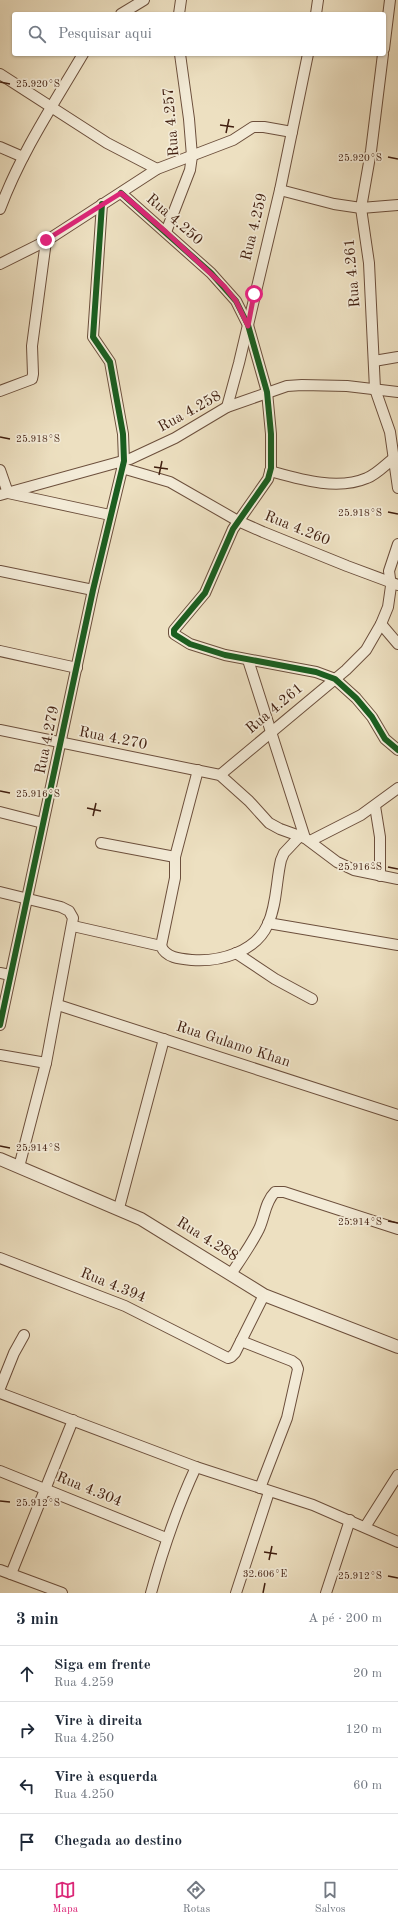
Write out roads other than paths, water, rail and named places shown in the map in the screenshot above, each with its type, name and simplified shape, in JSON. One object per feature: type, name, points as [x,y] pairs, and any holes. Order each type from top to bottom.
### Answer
[{"type":"street","points":[[124,12],[144,0]]},
{"type":"street","points":[[178,12],[181,0]]},
{"type":"street","points":[[316,12],[318,0]]},
{"type":"street","points":[[386,33],[390,0]]},
{"type":"street","points":[[0,208],[3,192],[82,56]]},
{"type":"street","name":"Rua 4.257","points":[[166,232],[190,170],[192,156],[180,56]]},
{"type":"street","name":"Rua 4.259","points":[[227,407],[280,190],[308,56]]},
{"type":"street","name":"Rua 4.261","points":[[383,56],[371,151],[361,208],[369,263],[376,389],[390,432],[397,481]]},
{"type":"street","points":[[0,74],[123,153],[157,169]]},
{"type":"street","points":[[0,264],[46,240],[157,169],[233,140],[253,127],[264,127],[292,132]]},
{"type":"street","points":[[0,147],[23,157]]},
{"type":"street","points":[[280,190],[334,204],[361,208],[398,206]]},
{"type":"street","name":"Rua 4.250","points":[[121,193],[166,232],[224,286],[236,301],[248,326],[267,392]]},
{"type":"street","name":"Rua 4.279","points":[[0,1025],[5,974],[27,898],[93,590],[123,465],[123,434],[110,362],[93,337],[102,204]]},
{"type":"street","points":[[0,391],[32,379],[32,346],[46,240]]},
{"type":"street","points":[[374,361],[398,357]]},
{"type":"street","name":"Rua 4.258","points":[[4,494],[123,465],[174,438],[227,407],[287,386],[302,385],[376,389],[398,392]]},
{"type":"street","points":[[267,392],[271,434],[270,471],[268,479],[259,494],[238,520],[205,593],[174,635],[190,644],[248,660],[316,672],[335,679],[356,698],[372,717],[385,739],[398,750]]},
{"type":"street","points":[[270,471],[308,481],[347,483],[366,479],[394,458]]},
{"type":"street","name":"Rua 4.260","points":[[123,465],[170,482],[238,520],[282,541],[296,544],[347,566],[394,583]]},
{"type":"street","points":[[0,470],[4,494],[110,515]]},
{"type":"street","name":"Rua 4.261","points":[[223,773],[335,679],[366,650],[381,624],[394,583],[389,571],[398,544]]},
{"type":"street","points":[[0,571],[93,590]]},
{"type":"street","points":[[381,624],[398,644]]},
{"type":"street","points":[[0,651],[76,668]]},
{"type":"street","points":[[248,660],[305,838]]},
{"type":"street","name":"Rua 4.270","points":[[0,730],[60,744],[198,770],[223,773]]},
{"type":"street","points":[[198,770],[175,857],[175,878],[161,946],[166,954],[181,959],[218,959],[236,953],[250,946],[262,934],[268,923],[281,860],[284,853],[305,838],[361,815],[398,788]]},
{"type":"street","points":[[223,773],[269,823],[280,830],[305,838],[337,862],[354,870],[398,879]]},
{"type":"street","points":[[375,806],[380,837],[380,876]]},
{"type":"street","points":[[0,812],[43,823]]},
{"type":"street","points":[[102,843],[175,857]]},
{"type":"street","points":[[0,892],[61,907],[69,911],[73,918],[73,926],[46,1063],[19,1167]]},
{"type":"street","points":[[268,923],[398,945]]},
{"type":"street","points":[[73,926],[161,946]]},
{"type":"street","points":[[236,953],[312,999]]},
{"type":"street","name":"Rua Gulamo Khan","points":[[58,1005],[398,1115]]},
{"type":"street","points":[[118,1208],[164,1039]]},
{"type":"street","points":[[0,1055],[46,1063]]},
{"type":"street","name":"Rua 4.288","points":[[0,1159],[69,1190],[118,1208],[142,1219],[264,1295],[398,1347]]},
{"type":"street","points":[[231,1274],[250,1246],[260,1227],[269,1198],[275,1192],[284,1192],[398,1229]]},
{"type":"street","name":"Rua 4.394","points":[[0,1258],[125,1306],[165,1325],[211,1351],[228,1358],[231,1357],[241,1340]]},
{"type":"street","points":[[236,1593],[264,1490],[287,1418],[298,1369],[296,1364],[241,1340],[264,1295]]},
{"type":"street","points":[[0,1388],[14,1353],[24,1335]]},
{"type":"street","points":[[0,1393],[196,1467],[313,1505],[398,1542]]},
{"type":"street","points":[[11,1574],[73,1420]]},
{"type":"street","points":[[151,1593],[166,1538],[180,1501],[196,1467]]},
{"type":"street","name":"Rua 4.304","points":[[0,1471],[166,1538]]},
{"type":"street","points":[[365,1527],[398,1475]]},
{"type":"street","points":[[326,1593],[350,1520]]},
{"type":"street","points":[[0,1570],[62,1593]]}]
